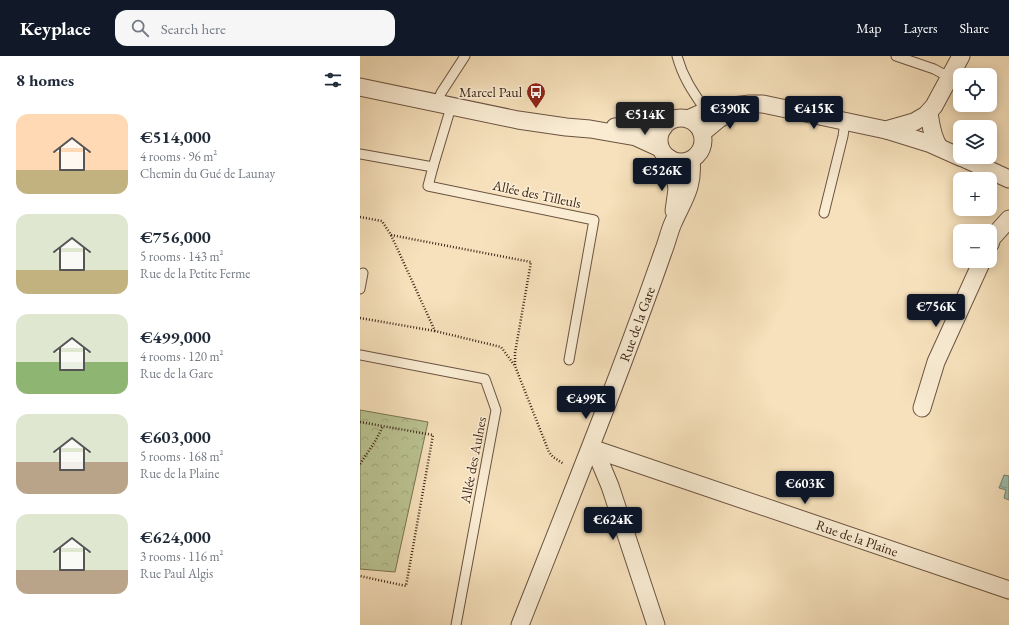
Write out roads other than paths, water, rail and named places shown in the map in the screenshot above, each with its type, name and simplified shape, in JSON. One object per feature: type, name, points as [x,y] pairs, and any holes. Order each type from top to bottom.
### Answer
[{"type":"street","points":[[886,130],[914,122],[928,113],[934,106],[960,56]]},
{"type":"street","points":[[360,87],[518,120],[590,129],[636,137],[664,153],[674,161],[680,162],[691,160],[701,151],[703,139],[699,127],[694,122],[681,118],[668,123],[663,128],[659,141],[664,153]]},
{"type":"street","points":[[688,119],[706,111],[726,106],[762,104],[886,130],[931,144],[953,154]]},
{"type":"street","points":[[702,133],[719,119],[742,106]]},
{"type":"street","points":[[928,113],[933,135],[939,147]]},
{"type":"street","points":[[590,129],[629,125],[663,128]]},
{"type":"street","name":"Rue de la Gare","points":[[664,153],[675,176],[677,189],[673,223]]},
{"type":"street","name":"Rue de la Gare","points":[[520,625],[591,448],[673,223],[685,199],[690,185],[692,166],[691,160]]},
{"type":"street","points":[[976,164],[1009,179]]},
{"type":"street","points":[[997,232],[1009,219]]},
{"type":"street","points":[[922,408],[936,362],[979,268]]},
{"type":"street","points":[[591,448],[600,462],[610,486],[656,625]]},
{"type":"street","name":"Rue de la Plaine","points":[[591,448],[1009,590]]},
{"type":"lane","points":[[360,154],[433,167],[444,105],[441,93],[465,56]]},
{"type":"lane","points":[[677,56],[685,78],[706,111]]},
{"type":"lane","points":[[896,56],[934,69],[949,77]]},
{"type":"lane","points":[[824,212],[843,136],[845,122]]},
{"type":"lane","name":"Allée des Tilleuls","points":[[433,167],[428,186],[594,220],[569,360]]},
{"type":"lane","points":[[360,289],[363,273]]},
{"type":"lane","name":"Allée des Aulnes","points":[[360,355],[486,379],[496,410],[456,625]]},
{"type":"water","points":[[1004,475],[1009,476],[1009,500],[1004,498],[1006,490],[999,488]]},
{"type":"place","name":"Marcel Paul","points":[[536,109]]}]
